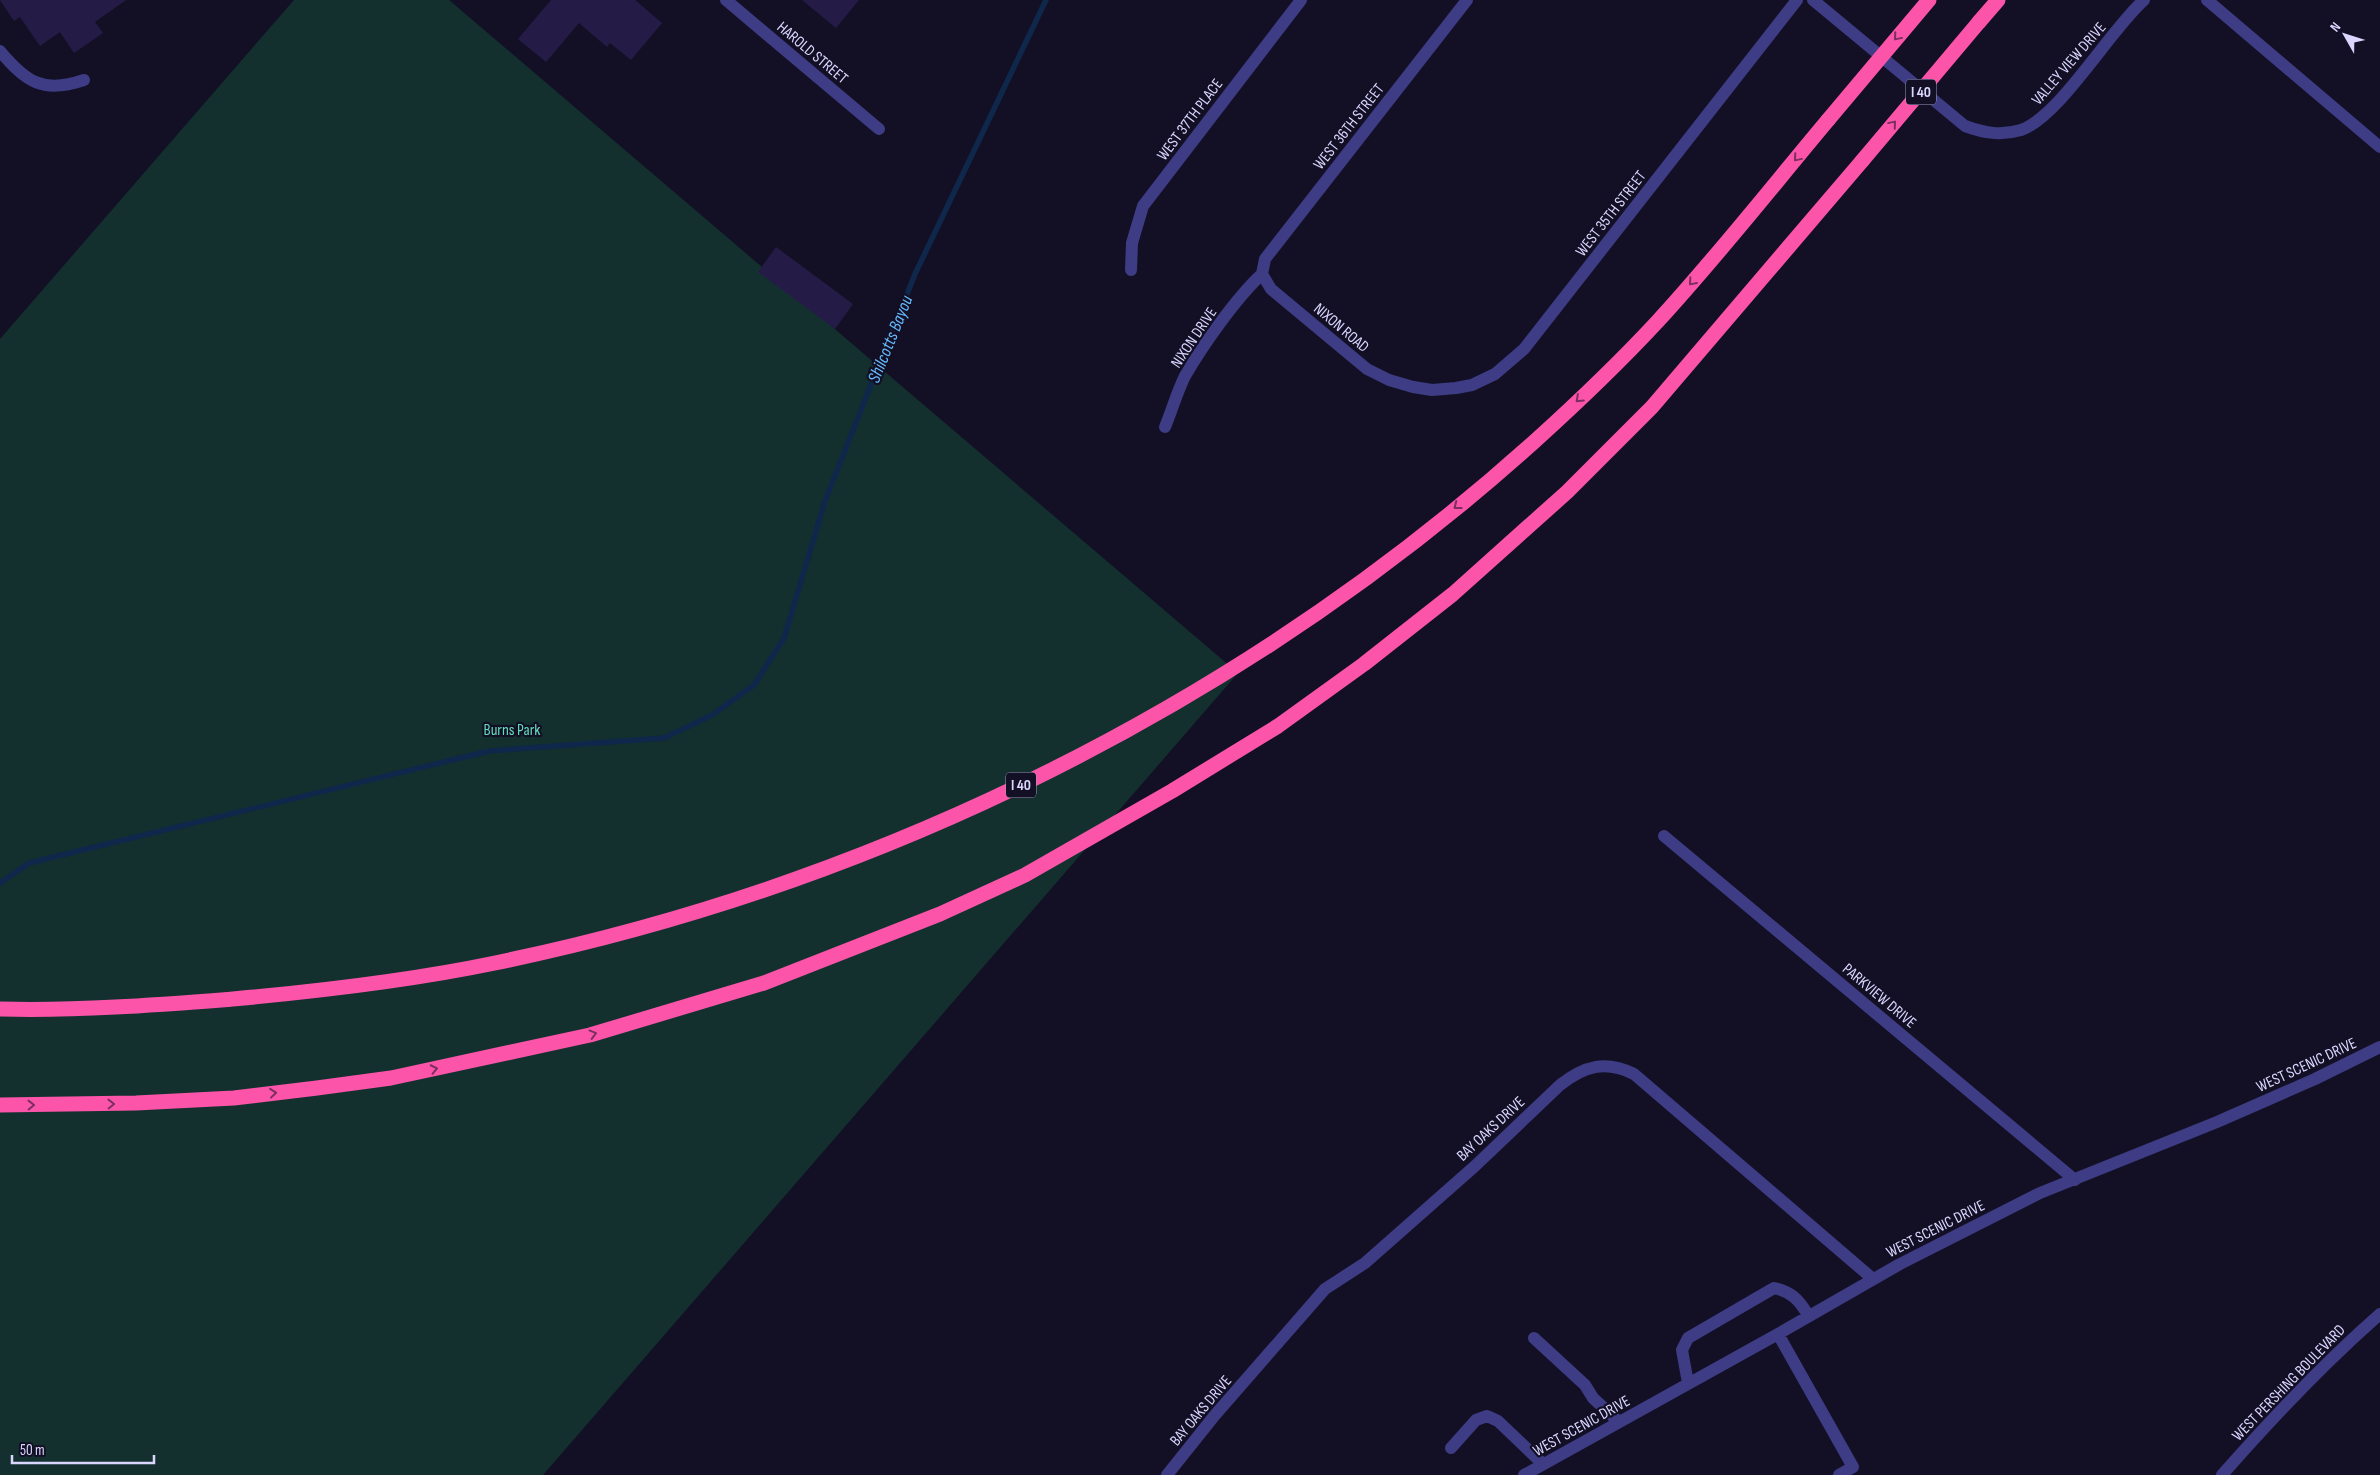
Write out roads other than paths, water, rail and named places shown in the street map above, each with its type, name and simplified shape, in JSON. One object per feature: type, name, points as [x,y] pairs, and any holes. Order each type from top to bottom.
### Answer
[{"type":"highway","name":"I 40","points":[[0,1010],[70,1010],[305,992],[399,980],[496,963],[623,933],[733,901],[795,880],[918,832],[1039,777],[1115,737],[1264,648],[1393,556],[1478,490],[1593,386],[1658,322],[1928,0]]},
{"type":"highway","name":"I 40","points":[[0,1105],[136,1103],[234,1098],[391,1078],[572,1039],[772,980],[931,918],[1025,875],[1172,791],[1278,726],[1364,664],[1453,594],[1567,492],[1652,407],[1998,0]]},
{"type":"street","name":"HAROLD STREET","points":[[726,0],[879,129]]},
{"type":"street","name":"WEST 37TH PLACE","points":[[1131,270],[1132,243],[1143,206],[1301,0]]},
{"type":"street","name":"WEST 36TH STREET","points":[[1262,274],[1265,259],[1467,0]]},
{"type":"street","name":"WEST 35TH STREET","points":[[1413,387],[1432,390],[1472,385],[1495,374],[1524,349],[1797,0]]},
{"type":"street","name":"VALLEY VIEW DRIVE","points":[[1813,0],[1965,126],[1993,134],[2022,130],[2038,121],[2055,104],[2144,0]]},
{"type":"street","points":[[2207,0],[2380,147]]},
{"type":"street","points":[[0,51],[12,66],[31,81],[62,87],[84,80]]},
{"type":"street","name":"NIXON ROAD","points":[[1262,274],[1271,289],[1367,368],[1389,380],[1413,387]]},
{"type":"street","name":"NIXON DRIVE","points":[[1165,427],[1185,378],[1196,359],[1245,290],[1262,274]]},
{"type":"street","name":"PARKVIEW DRIVE","points":[[1664,836],[2075,1180]]},
{"type":"street","name":"WEST SCENIC DRIVE","points":[[1524,1475],[1873,1279],[2040,1194],[2217,1122],[2315,1079],[2380,1047]]},
{"type":"street","name":"BAY OAKS DRIVE","points":[[1167,1475],[1215,1415],[1325,1288],[1365,1263],[1475,1166],[1560,1085],[1574,1074],[1599,1065],[1623,1069],[1634,1074],[1873,1279]]},
{"type":"street","points":[[1688,1383],[1682,1350],[1688,1338],[1774,1288],[1785,1291],[1797,1298],[1808,1315]]},
{"type":"street","name":"WEST PERSHING BOULEVARD","points":[[2222,1475],[2272,1419],[2345,1345],[2380,1314]]},
{"type":"street","points":[[1778,1334],[1853,1467],[1839,1475]]},
{"type":"street","points":[[1534,1338],[1585,1385],[1593,1398],[1619,1422]]},
{"type":"street","points":[[1451,1448],[1476,1420],[1487,1416],[1498,1421],[1543,1464]]},
{"type":"waterway","name":"Shilcotts Bayou","points":[[0,883],[29,863],[489,751],[664,738],[712,715],[754,685],[784,638],[825,501],[915,274],[1046,0]]},
{"type":"park label","name":"Burns Park","points":[[512,729]]}]
